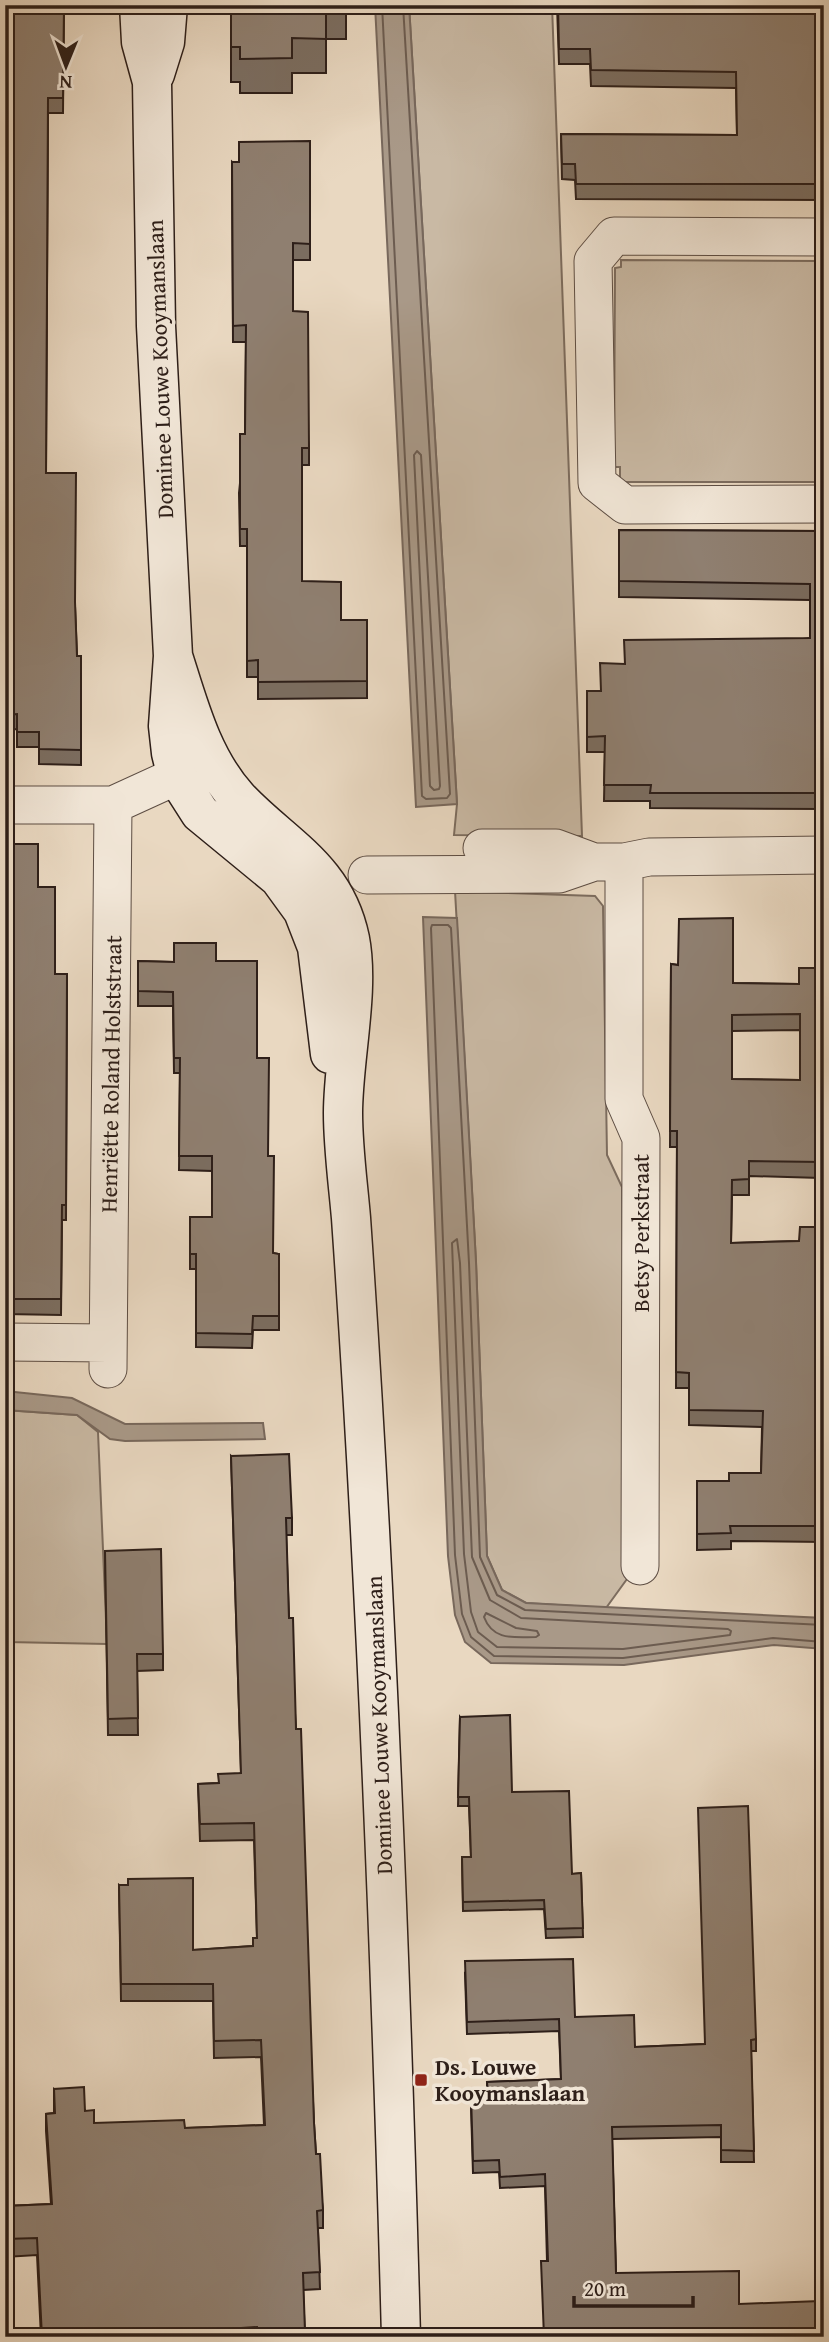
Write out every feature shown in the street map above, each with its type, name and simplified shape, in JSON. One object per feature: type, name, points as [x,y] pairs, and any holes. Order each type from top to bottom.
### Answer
[{"type":"street","name":"Dominee Louwe Kooymanslaan","points":[[139,5],[141,42],[152,82],[156,326],[173,656],[168,726],[171,753],[193,768],[200,813],[279,878],[335,893],[317,947],[331,1059],[343,1114],[362,1381],[379,1690],[401,2337]]},
{"type":"street","name":"Dominee Louwe Kooymanslaan","points":[[152,82],[165,42],[168,5]]},
{"type":"street","points":[[824,237],[614,236],[593,261],[597,483],[625,505],[824,504]]},
{"type":"street","points":[[5,804],[113,805],[193,768]]},
{"type":"street","name":"Henriëtte Roland Holststraat","points":[[5,1342],[108,1356],[113,805]]},
{"type":"street","points":[[335,893],[394,849],[556,848],[609,862],[649,857],[824,855]]},
{"type":"street","name":"Betsy Perkstraat","points":[[609,862],[624,1100],[640,1138],[640,1566]]},
{"type":"shaded area","points":[[409,5],[552,5],[582,836],[454,835],[457,804]]},
{"type":"shaded area","points":[[621,260],[824,261],[824,482],[620,482],[620,467],[614,467],[615,268],[621,267]]},
{"type":"shaded area","points":[[455,891],[595,896],[603,906],[607,1155],[622,1187],[627,1579],[606,1608],[526,1603],[502,1590],[487,1556],[476,1262]]},
{"type":"shaded area","points":[[5,1410],[77,1415],[98,1432],[107,1644],[7,1642]]},
{"type":"water","points":[[375,5],[409,5],[457,804],[416,807]]},
{"type":"water","points":[[423,917],[457,918],[476,1262],[487,1556],[502,1590],[526,1603],[824,1618],[824,1649],[774,1645],[624,1665],[491,1663],[465,1642],[455,1615],[448,1556]]},
{"type":"water","points":[[5,1391],[72,1398],[125,1424],[263,1423],[265,1439],[110,1439],[77,1415],[5,1410]]},
{"type":"building","points":[[5,5],[64,5],[63,98],[48,98],[46,473],[76,473],[75,602],[77,656],[81,656],[81,750],[39,749],[39,732],[17,732],[17,714],[5,715]]},
{"type":"building","points":[[231,5],[326,5],[326,39],[292,38],[292,58],[240,59],[240,47],[231,47]]},
{"type":"building","points":[[558,5],[824,5],[824,184],[576,184],[575,164],[562,164],[561,134],[737,135],[736,72],[591,70],[590,49],[559,49]]},
{"type":"building","points":[[310,141],[310,244],[293,243],[293,311],[308,312],[309,448],[302,448],[302,581],[341,582],[341,620],[367,620],[367,681],[258,682],[258,660],[247,661],[247,529],[240,529],[240,434],[245,434],[246,325],[233,326],[232,162],[239,162],[239,142]]},
{"type":"building","points":[[619,530],[824,531],[824,793],[650,793],[651,785],[604,785],[605,736],[587,737],[587,691],[601,691],[600,663],[625,664],[624,640],[810,638],[810,584],[619,581]]},
{"type":"building","points":[[5,844],[38,844],[38,887],[55,887],[55,974],[67,974],[66,1205],[62,1205],[61,1299],[5,1299],[5,1042],[8,975],[5,975]]},
{"type":"building","points":[[819,905],[824,905],[824,1526],[730,1526],[731,1533],[697,1534],[697,1481],[729,1481],[729,1473],[761,1473],[763,1411],[689,1410],[689,1373],[676,1372],[677,1131],[670,1131],[671,964],[678,965],[679,919],[733,918],[733,983],[799,984],[799,968],[818,968]],"holes":[[[800,1014],[800,1080],[732,1079],[732,1015]],[[749,1161],[822,1162],[821,1227],[800,1227],[799,1241],[731,1243],[732,1180],[749,1179]]]},
{"type":"building","points":[[174,943],[216,943],[216,961],[257,961],[257,1058],[269,1058],[268,1156],[274,1156],[273,1253],[279,1254],[279,1316],[253,1316],[252,1334],[196,1333],[196,1254],[190,1254],[190,1217],[212,1217],[212,1156],[179,1156],[180,1058],[174,1058],[173,992],[138,991],[138,961],[174,962]]},
{"type":"building","points":[[289,1454],[292,1518],[286,1518],[289,1618],[293,1618],[296,1729],[301,1729],[314,2123],[316,2154],[320,2154],[323,2210],[317,2211],[320,2272],[303,2273],[305,2332],[258,2334],[257,2327],[106,2337],[42,2337],[37,2238],[5,2239],[5,2206],[52,2204],[46,2114],[55,2113],[54,2089],[84,2087],[85,2111],[94,2110],[94,2123],[184,2120],[185,2128],[265,2125],[261,2040],[214,2041],[213,1984],[121,1984],[119,1885],[128,1885],[128,1879],[193,1878],[193,1950],[253,1946],[253,1938],[257,1938],[254,1823],[200,1824],[198,1784],[219,1783],[218,1774],[241,1773],[231,1456]]},
{"type":"building","points":[[161,1549],[163,1654],[137,1654],[138,1718],[108,1719],[105,1551]]},
{"type":"building","points":[[510,1715],[512,1792],[569,1791],[572,1874],[581,1873],[583,1928],[546,1929],[544,1900],[463,1902],[462,1857],[471,1857],[469,1797],[458,1797],[460,1717]]},
{"type":"building","points":[[815,1770],[824,1770],[824,1868],[817,1868]]},
{"type":"building","points":[[748,1806],[756,2039],[751,2040],[754,2151],[721,2150],[721,2125],[612,2127],[616,2273],[739,2271],[739,2304],[820,2301],[818,2254],[824,2254],[824,2337],[544,2337],[541,2261],[548,2261],[545,2174],[500,2177],[499,2160],[473,2161],[471,2095],[488,2094],[487,2082],[561,2079],[559,2019],[467,2022],[465,1961],[573,1959],[575,2017],[634,2015],[635,2047],[705,2044],[698,1808]]},
{"type":"place","name":"Ds. Louwe Kooymanslaan","points":[[421,2080]]}]
